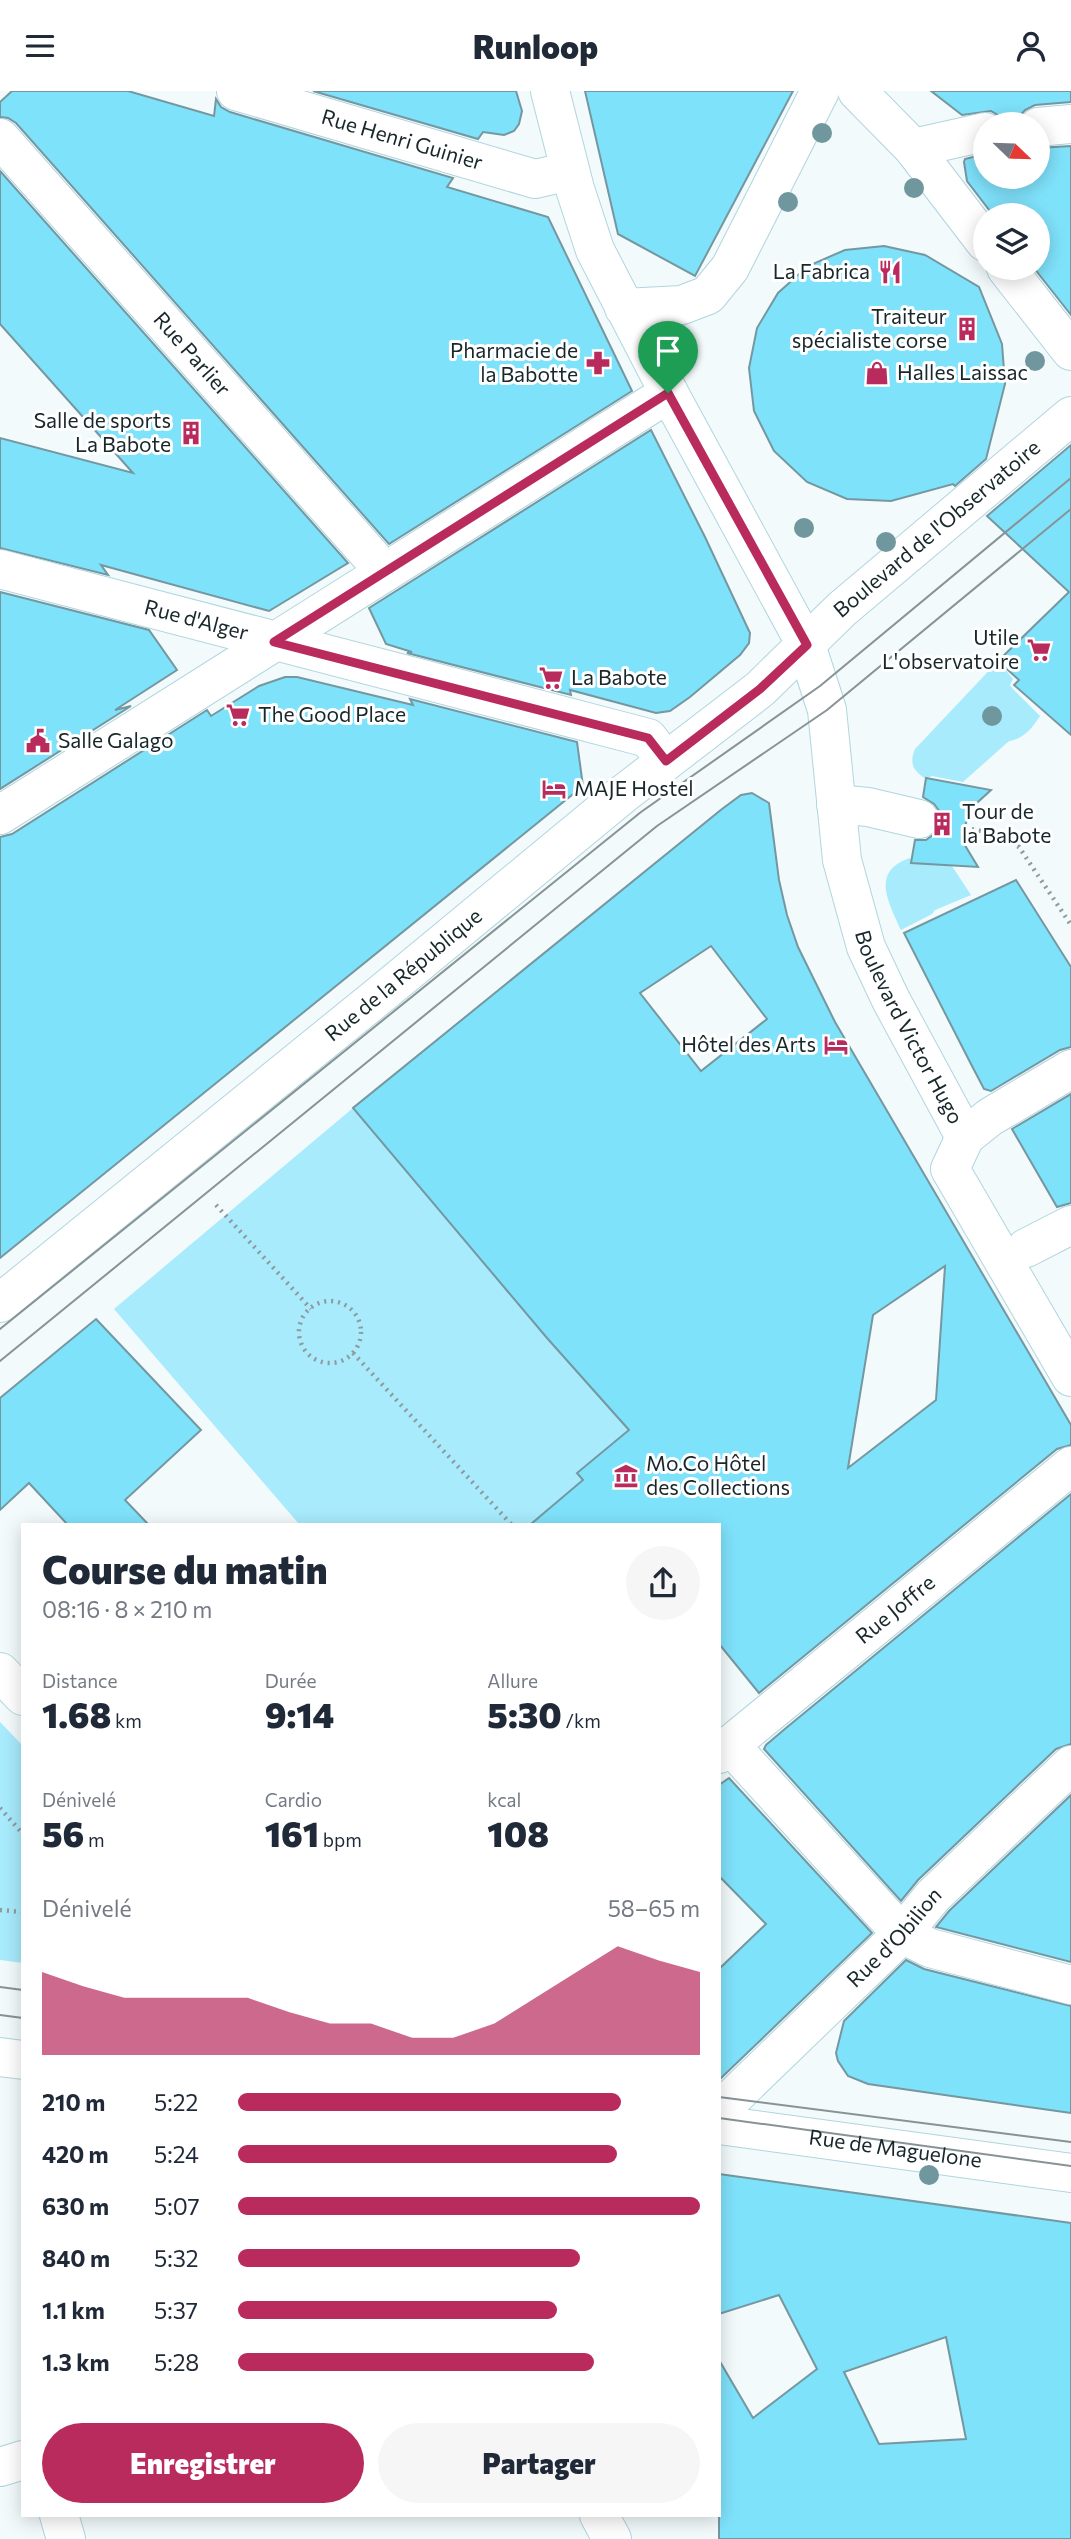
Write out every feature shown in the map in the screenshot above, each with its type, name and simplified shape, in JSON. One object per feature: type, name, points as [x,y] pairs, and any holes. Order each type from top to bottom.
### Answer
[{"type":"street","name":"Rue Henri Guinier","points":[[236,91],[535,179],[570,171]]},
{"type":"street","name":"Boulevard Victor Hugo","points":[[550,91],[584,223],[595,250],[668,393],[807,645],[827,710],[842,860],[866,947],[891,1000],[965,1137],[950,1169],[1071,1377]]},
{"type":"street","points":[[624,308],[682,305],[708,295],[730,268],[820,91]]},
{"type":"street","points":[[857,91],[913,148],[973,226]]},
{"type":"street","points":[[1050,126],[1071,124]]},
{"type":"street","points":[[913,148],[973,135]]},
{"type":"street","name":"Rue Parlier","points":[[0,138],[384,571]]},
{"type":"street","points":[[1015,280],[1071,351]]},
{"type":"street","points":[[0,815],[668,393]]},
{"type":"street","name":"Boulevard de l'Observatoire","points":[[807,645],[842,609],[1071,416]]},
{"type":"street","name":"Rue d'Alger","points":[[0,569],[648,738],[666,761]]},
{"type":"street","name":"Rue de la République","points":[[0,1303],[666,761],[760,689],[807,645]]},
{"type":"street","points":[[836,804],[868,807],[919,819]]},
{"type":"street","points":[[965,1137],[990,1117],[1071,1069]]},
{"type":"street","points":[[1026,1248],[1071,1225]]},
{"type":"street","name":"Rue Joffre","points":[[725,1750],[1071,1466]]},
{"type":"street","points":[[0,1672],[21,1694]]},
{"type":"street","points":[[725,1750],[902,1934],[930,1948],[1071,1985]]},
{"type":"street","name":"Rue d'Obilion","points":[[721,2109],[902,1934],[933,1896],[1071,1765]]},
{"type":"street","points":[[0,2057],[21,2060]]},
{"type":"street","name":"Rue de Maguelone","points":[[721,2125],[1071,2173]]},
{"type":"street","points":[[0,2467],[21,2461]]},
{"type":"street","points":[[60,2517],[66,2539]]},
{"type":"street","points":[[600,2517],[612,2539]]},
{"type":"path","points":[[965,828],[991,833],[1019,847],[1071,925]]},
{"type":"path","points":[[216,1205],[311,1309]]},
{"type":"path","points":[[332,1301],[351,1309],[360,1326],[358,1345],[353,1353],[344,1360],[324,1363],[314,1360],[301,1344],[300,1322],[305,1313],[322,1302],[332,1301]]},
{"type":"path","points":[[353,1353],[511,1523]]},
{"type":"path","points":[[0,1808],[21,1832]]},
{"type":"path","points":[[0,1910],[21,1912]]},
{"type":"shaded area","points":[[998,661],[1013,679],[1010,685],[1012,688],[1040,716],[1027,732],[1009,741],[963,782],[932,776],[926,779],[913,766],[915,749]]},
{"type":"shaded area","points":[[910,858],[915,864],[950,863],[971,895],[935,910],[901,930],[888,899],[886,879],[898,864]]},
{"type":"shaded area","points":[[353,1108],[548,1340],[629,1430],[583,1480],[532,1523],[298,1523],[114,1309]]},
{"type":"shaded area","points":[[0,1722],[21,1744],[21,1963],[0,1960]]},
{"type":"building","points":[[12,91],[128,91],[214,116],[216,99],[221,107],[230,112],[453,178],[447,187],[548,217],[632,391],[389,544],[16,123],[0,117],[0,102]]},
{"type":"building","points":[[313,91],[516,91],[522,111],[514,131],[504,135],[483,132],[478,139]]},
{"type":"building","points":[[585,91],[793,91],[695,276],[618,234]]},
{"type":"building","points":[[931,91],[1071,91],[1071,102],[1035,105],[1023,112],[991,111],[962,115]]},
{"type":"building","points":[[1071,146],[1071,315],[1043,280],[1050,280],[1050,203],[984,203],[973,189],[1050,189],[1050,147]]},
{"type":"building","points":[[973,157],[973,189],[967,181],[965,159]]},
{"type":"building","points":[[0,171],[348,563],[269,611],[101,565],[108,575],[0,548],[0,438],[133,473],[0,324]]},
{"type":"building","name":"Halles Laissac","points":[[884,246],[925,255],[979,287],[1002,344],[1005,384],[986,459],[955,486],[953,484],[891,501],[847,499],[807,482],[774,451],[754,411],[749,368],[757,328],[778,293],[808,266],[845,250]]},
{"type":"building","points":[[651,430],[750,633],[749,643],[740,655],[690,697],[670,711],[656,713],[570,690],[571,695],[407,653],[412,652],[386,644],[369,608]]},
{"type":"building","points":[[1071,445],[1071,735],[1014,685],[1019,680],[998,661],[1069,592],[987,516]]},
{"type":"building","points":[[0,592],[149,630],[177,670],[115,710],[131,706],[0,789]]},
{"type":"building","points":[[285,677],[297,677],[413,705],[410,699],[577,742],[583,786],[0,1258],[0,837],[12,834],[207,710],[211,716],[259,686]]},
{"type":"building","name":"Tour de la Babote","points":[[926,778],[991,790],[968,811],[963,842],[978,867],[911,863],[915,840],[926,840],[934,834],[940,823],[940,812],[923,797]]},
{"type":"building","points":[[752,793],[769,803],[779,880],[798,947],[835,1022],[1071,1425],[1071,1445],[1057,1449],[759,1693],[721,1646],[721,1523],[532,1523],[583,1480],[577,1473],[629,1430],[547,1338],[353,1108],[741,795]],"holes":[[[711,946],[767,1019],[701,1071],[640,993]],[[945,1266],[936,1400],[848,1468],[873,1315]]]},
{"type":"building","points":[[1016,880],[1071,967],[1071,1047],[1060,1050],[991,1091],[984,1089],[904,933]]},
{"type":"building","points":[[1071,1094],[1071,1203],[1057,1207],[1012,1129]]},
{"type":"building","points":[[96,1319],[201,1430],[125,1500],[147,1523],[66,1523],[29,1483],[0,1510],[0,1398]]},
{"type":"building","points":[[1071,1494],[1071,1744],[1056,1749],[918,1880],[901,1901],[764,1749]]},
{"type":"building","points":[[729,1778],[872,1933],[721,2078],[721,1967],[766,1924],[721,1878],[721,1784]]},
{"type":"building","points":[[1071,1795],[1071,1962],[936,1927],[949,1911]]},
{"type":"building","points":[[906,1960],[924,1969],[1071,2006],[1071,2113],[868,2084],[848,2076],[836,2053],[844,2021]]},
{"type":"building","points":[[721,2174],[1071,2223],[1071,2539],[719,2539],[721,2363],[753,2418],[817,2369],[779,2295],[721,2313]],"holes":[[[946,2337],[966,2439],[879,2444],[844,2372]]]},
{"type":"tram line","points":[[0,1329],[641,812],[820,686],[1071,478]]},
{"type":"tram line","points":[[0,1361],[657,826],[827,710],[1071,509]]},
{"type":"tram line","points":[[0,1987],[21,1990]]},
{"type":"tram line","points":[[0,2015],[21,2018]]},
{"type":"tram line","points":[[721,2097],[1071,2142]]},
{"type":"tram line","points":[[721,2118],[1071,2166]]},
{"type":"place","name":"La Fabrica","points":[[890,272]]},
{"type":"place","name":"Traiteur spécialiste corse","points":[[967,329]]},
{"type":"place","name":"Pharmacie de la Babotte","points":[[598,363]]},
{"type":"place","name":"Halles Laissac","points":[[877,373]]},
{"type":"place","name":"Salle de sports La Babote","points":[[191,433]]},
{"type":"place","name":"Utile L'observatoire","points":[[1039,650]]},
{"type":"place","name":"La Babote","points":[[551,678]]},
{"type":"place","name":"The Good Place","points":[[238,715]]},
{"type":"place","name":"Salle Galago","points":[[38,741]]},
{"type":"place","name":"MAJE Hostel","points":[[554,789]]},
{"type":"place","name":"Tour de la Babote","points":[[942,824]]},
{"type":"place","name":"Hôtel des Arts","points":[[836,1045]]},
{"type":"place","name":"Mo.Co Hôtel des Collections","points":[[626,1476]]},
{"type":"route","points":[[668,393],[807,645],[760,689],[666,761],[648,738],[274,642],[384,571],[668,393]]}]
